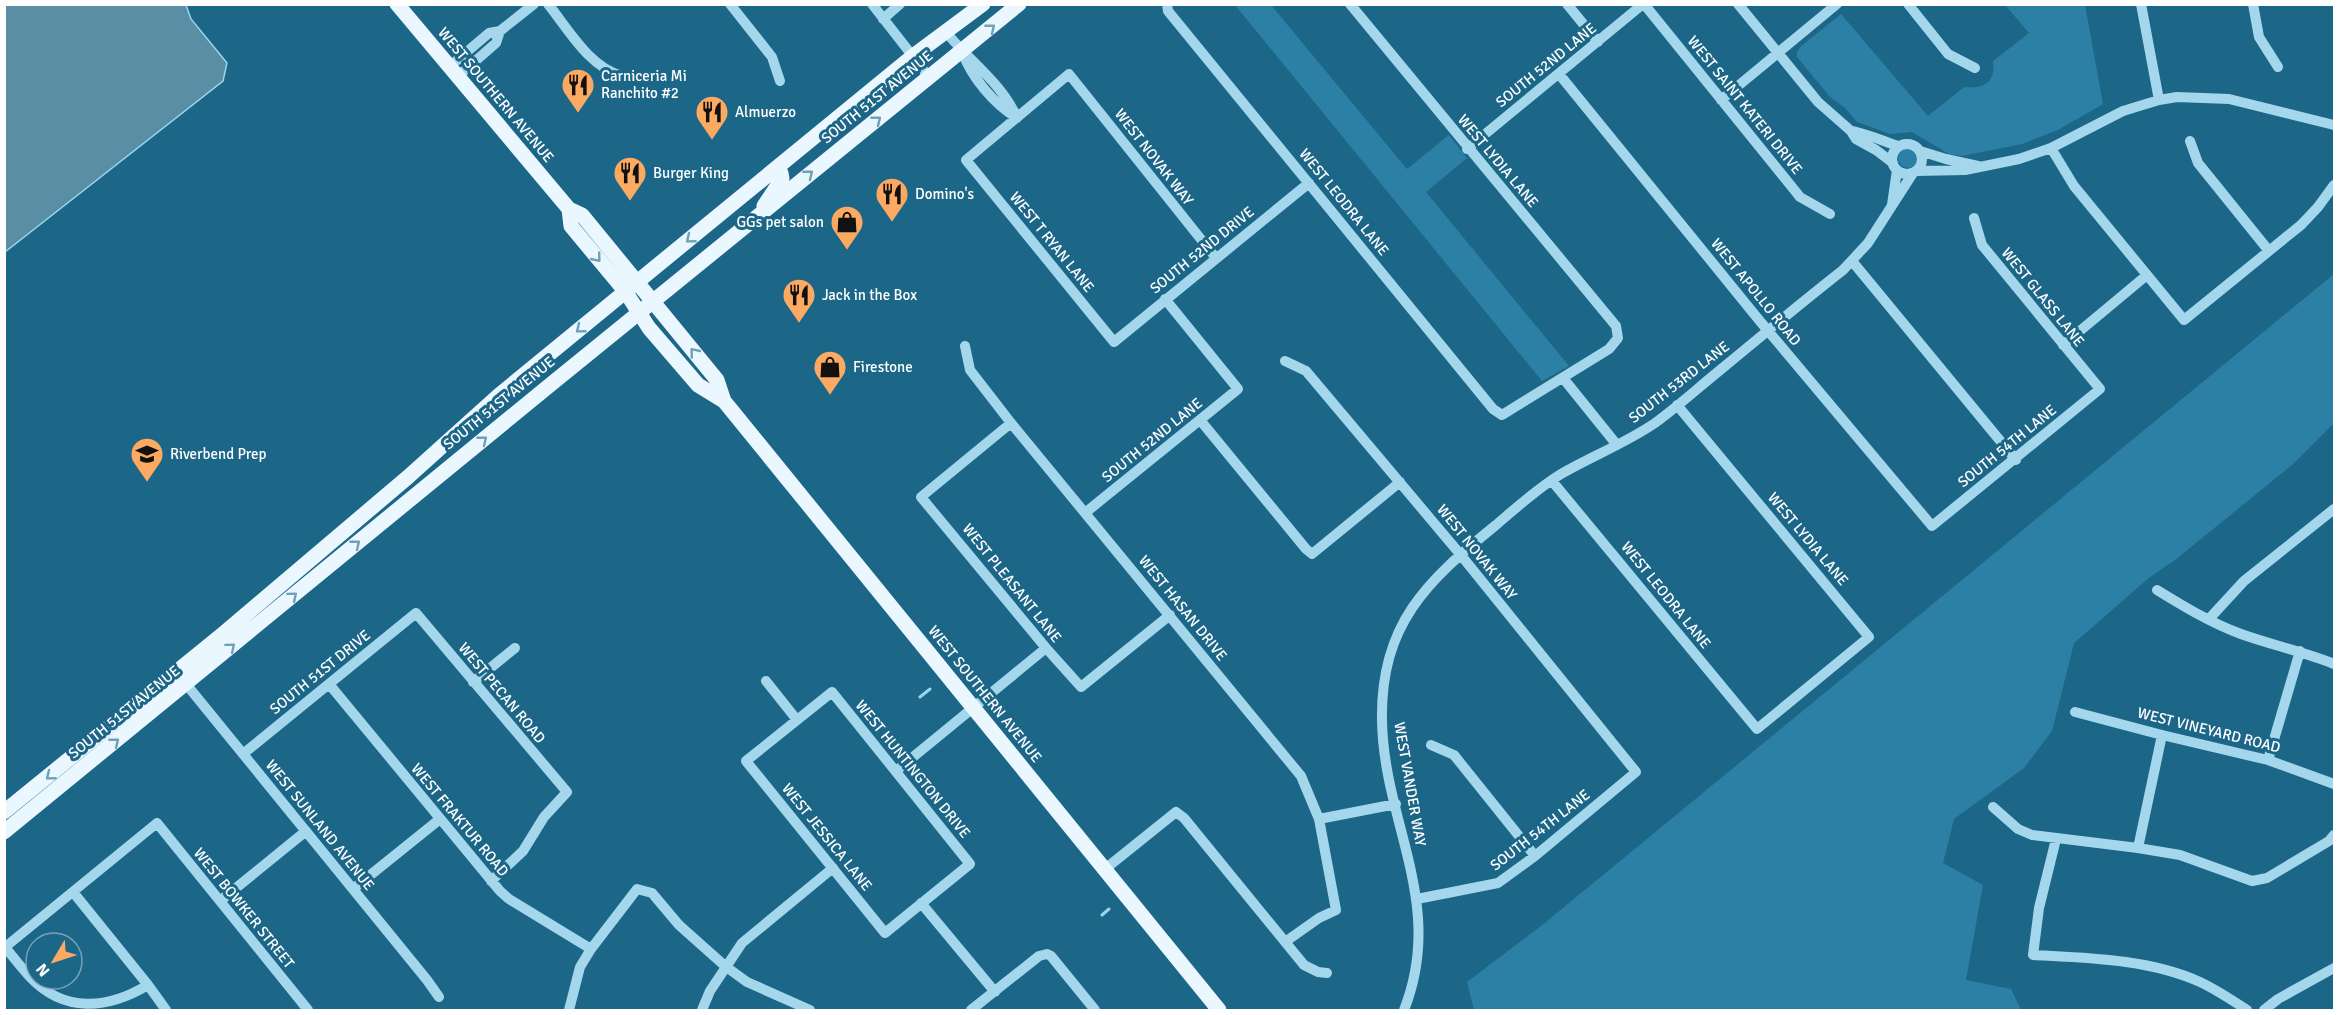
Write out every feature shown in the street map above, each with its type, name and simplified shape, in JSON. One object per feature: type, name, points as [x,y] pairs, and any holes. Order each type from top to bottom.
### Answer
[{"type":"main road","name":"WEST SOUTHERN AVENUE","points":[[397,4],[569,209],[571,226],[631,287],[652,301],[717,380],[724,401]]},
{"type":"main road","name":"SOUTH 51ST AVENUE","points":[[4,832],[498,396],[913,56],[982,4]]},
{"type":"main road","name":"SOUTH 51ST AVENUE","points":[[4,812],[181,678],[420,491],[1019,4]]},
{"type":"main road","points":[[756,219],[782,179],[781,173],[776,169]]},
{"type":"main road","name":"WEST SOUTHERN AVENUE","points":[[631,287],[639,312],[649,328],[698,385],[724,401],[1219,1011]]},
{"type":"main road","points":[[408,477],[420,491]]},
{"type":"street","points":[[453,72],[489,33],[500,31],[534,4]]},
{"type":"street","points":[[548,4],[597,64],[622,76]]},
{"type":"street","points":[[730,4],[772,57],[780,81]]},
{"type":"street","points":[[872,4],[929,77]]},
{"type":"street","points":[[883,18],[900,4]]},
{"type":"street","name":"WEST LEODRA LANE","points":[[1167,4],[1168,11],[1493,409],[1503,415],[1563,378]]},
{"type":"street","name":"WEST LYDIA LANE","points":[[1350,4],[1467,149],[1616,326],[1617,338],[1609,349],[1563,378]]},
{"type":"street","points":[[1567,4],[1598,42]]},
{"type":"street","name":"SOUTH 52ND LANE","points":[[1467,149],[1644,4]]},
{"type":"street","name":"WEST SAINT KATERI DRIVE","points":[[1644,4],[1800,196],[1830,214]]},
{"type":"street","points":[[1738,4],[1818,102],[1851,131],[1856,139],[1905,174],[1965,170],[2019,159],[2051,148],[2111,116],[2159,100],[2194,96],[2229,99],[2334,125]]},
{"type":"street","points":[[1908,4],[1948,54],[1975,68]]},
{"type":"street","points":[[2141,4],[2159,100]]},
{"type":"street","points":[[2253,4],[2259,37],[2278,67]]},
{"type":"street","points":[[1721,100],[1835,5]]},
{"type":"street","points":[[946,32],[962,51],[977,63],[1011,105],[1017,118]]},
{"type":"street","name":"WEST NOVAK WAY","points":[[1017,118],[1069,74],[1216,258]]},
{"type":"street","name":"WEST APOLLO ROAD","points":[[1559,74],[1768,331],[1932,526]]},
{"type":"street","name":"WEST T RYAN LANE","points":[[1017,118],[966,160],[1114,342]]},
{"type":"street","points":[[1851,131],[1860,131],[1879,141],[1898,146],[1910,144],[1920,151],[1978,166]]},
{"type":"street","points":[[2190,141],[2198,164],[2269,251]]},
{"type":"street","name":"SOUTH 53RD LANE","points":[[1892,205],[1895,166],[1893,154],[1898,146]]},
{"type":"street","points":[[2051,148],[2074,186],[2184,320],[2301,225],[2334,185]]},
{"type":"street","name":"SOUTH 53RD LANE","points":[[1460,554],[1552,480],[1644,430],[1852,261],[1868,243],[1922,163],[1920,151]]},
{"type":"street","name":"SOUTH 52ND DRIVE","points":[[1114,342],[1309,183]]},
{"type":"street","name":"WEST GLASS LANE","points":[[1974,218],[1982,245],[2100,389]]},
{"type":"street","points":[[1852,261],[2016,460]]},
{"type":"street","points":[[2064,345],[2148,276]]},
{"type":"street","name":"SOUTH 52ND LANE","points":[[1085,513],[1238,389],[1166,299]]},
{"type":"street","name":"WEST HASAN DRIVE","points":[[965,346],[970,370],[1011,423],[1301,776],[1319,819],[1336,910],[1319,918],[1285,942]]},
{"type":"street","name":"WEST NOVAK WAY","points":[[1285,361],[1306,371],[1460,554],[1636,772]]},
{"type":"street","points":[[1563,378],[1617,445]]},
{"type":"street","name":"SOUTH 54TH LANE","points":[[1932,526],[2016,460],[2100,389]]},
{"type":"street","name":"WEST LYDIA LANE","points":[[1677,405],[1869,637],[1757,729]]},
{"type":"street","points":[[1200,420],[1312,554],[1400,482]]},
{"type":"street","name":"WEST PLEASANT LANE","points":[[1011,423],[921,496],[1046,648],[1081,687],[1170,615]]},
{"type":"street","name":"WEST LEODRA LANE","points":[[1552,480],[1757,729]]},
{"type":"street","points":[[2209,619],[2244,581],[2334,509]]},
{"type":"street","name":"WEST VANDER WAY","points":[[1404,1011],[1418,957],[1420,927],[1417,899],[1383,735],[1383,693],[1387,666],[1396,638],[1416,601],[1435,577],[1460,554]]},
{"type":"street","points":[[2157,590],[2239,633],[2300,651],[2334,664]]},
{"type":"street","name":"WEST PECAN ROAD","points":[[416,614],[567,792],[544,817],[523,850],[491,880]]},
{"type":"street","name":"SOUTH 51ST DRIVE","points":[[243,754],[416,614]]},
{"type":"street","points":[[473,682],[515,648]]},
{"type":"street","points":[[896,771],[1046,648]]},
{"type":"street","points":[[2268,760],[2300,651]]},
{"type":"street","name":"WEST SUNLAND AVENUE","points":[[181,678],[439,997]]},
{"type":"street","points":[[766,681],[797,720]]},
{"type":"street","name":"WEST FRAKTUR ROAD","points":[[329,684],[508,899],[591,949]]},
{"type":"street","name":"WEST HUNTINGTON DRIVE","points":[[797,720],[832,692],[970,864],[921,903]]},
{"type":"street","name":"WEST VINEYARD ROAD","points":[[2075,712],[2268,760],[2334,784]]},
{"type":"street","name":"WEST JESSICA LANE","points":[[797,720],[746,761],[885,933],[921,903]]},
{"type":"street","points":[[2138,848],[2162,735]]},
{"type":"street","points":[[1431,745],[1454,755],[1535,856]]},
{"type":"street","name":"SOUTH 54TH LANE","points":[[1417,899],[1498,883],[1535,856],[1636,772]]},
{"type":"street","points":[[1319,819],[1396,804]]},
{"type":"street","points":[[1993,807],[2018,829],[2032,835],[2180,855],[2252,881],[2267,878],[2329,841],[2334,835]]},
{"type":"street","points":[[1105,869],[1176,812],[1184,818],[1304,964],[1318,972],[1327,973]]},
{"type":"street","points":[[353,889],[440,819]]},
{"type":"street","name":"WEST BOWKER STREET","points":[[73,892],[157,824],[308,1011]]},
{"type":"street","points":[[220,901],[306,831]]},
{"type":"street","points":[[2056,839],[2039,908],[2033,955],[2120,962],[2172,972],[2198,982],[2247,1011]]},
{"type":"street","points":[[702,1011],[710,991],[742,943],[833,868]]},
{"type":"street","points":[[569,1011],[580,967],[637,889],[652,893],[679,925],[725,966],[747,981],[810,1011]]},
{"type":"street","points":[[148,984],[129,996],[112,1002],[98,1005],[75,1002],[49,992],[30,978],[5,947],[73,892],[148,984],[166,1011]]},
{"type":"street","points":[[921,903],[995,992]]},
{"type":"street","points":[[971,1011],[1039,956],[1047,954],[1095,1011]]},
{"type":"street","points":[[2264,1011],[2278,999],[2334,968]]},
{"type":"shaded area","points":[[5,4],[186,5],[191,19],[227,63],[223,81],[5,252]]},
{"type":"shaded area","points":[[1235,5],[1271,5],[1407,169],[1449,135],[1467,158],[1426,192],[1569,366],[1542,381]]},
{"type":"shaded area","points":[[2007,5],[2085,5],[2103,104],[2058,130],[2022,144],[1962,156],[1949,154],[1912,132],[1890,134],[1857,122],[1845,108],[1830,97],[1797,57],[1800,47],[1841,14],[1928,116],[1964,87],[1977,87],[1987,83],[1992,75],[1993,61],[2029,33]]},
{"type":"shaded area","points":[[1908,148],[1915,151],[1918,158],[1915,165],[1908,168],[1901,165],[1898,158],[1901,151]]},
{"type":"shaded area","points":[[2334,274],[2334,423],[2292,465],[2175,560],[2150,577],[2074,643],[2052,731],[2024,768],[1954,819],[1943,863],[1983,885],[1966,980],[2011,989],[2021,1010],[1474,1010],[1467,982],[1541,926]]},
{"type":"waterway","points":[[920,697],[930,689]]},
{"type":"waterway","points":[[1102,915],[1109,909]]},
{"type":"place","name":"Carniceria Mi Ranchito #2","points":[[578,114]]},
{"type":"place","name":"Almuerzo","points":[[712,141]]},
{"type":"place","name":"Burger King","points":[[630,202]]},
{"type":"place","name":"Domino's","points":[[892,223]]},
{"type":"place","name":"GGs pet salon","points":[[847,251]]},
{"type":"place","name":"Jack in the Box","points":[[799,324]]},
{"type":"place","name":"Firestone","points":[[830,396]]},
{"type":"place","name":"Riverbend Prep","points":[[147,483]]}]
